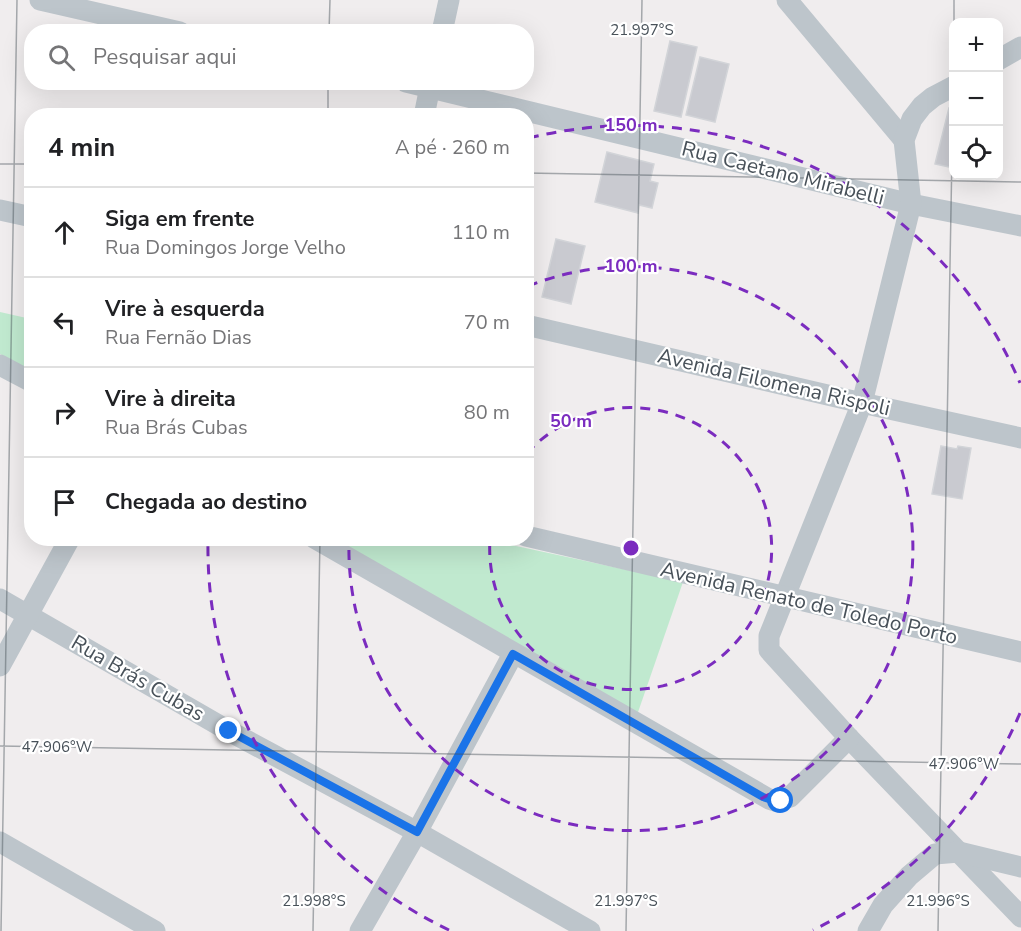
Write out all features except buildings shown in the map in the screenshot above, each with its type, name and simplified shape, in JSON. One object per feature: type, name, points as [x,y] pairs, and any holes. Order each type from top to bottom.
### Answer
[{"type":"street","points":[[40,0],[145,24]]},
{"type":"street","points":[[444,24],[449,0]]},
{"type":"street","points":[[787,0],[904,140]]},
{"type":"street","points":[[1003,58],[1021,47]]},
{"type":"street","points":[[949,89],[922,106],[912,119],[904,140],[911,204],[862,403],[769,636],[769,650],[849,738],[1021,917]]},
{"type":"street","points":[[426,108],[430,90]]},
{"type":"street","name":"Rua Caetano Mirabelli","points":[[451,90],[524,108]]},
{"type":"street","name":"Rua Caetano Mirabelli","points":[[534,111],[911,204],[1021,226]]},
{"type":"street","points":[[0,210],[24,216]]},
{"type":"street","name":"Avenida Filomena Rispoli","points":[[534,327],[1021,438]]},
{"type":"street","points":[[0,365],[24,378]]},
{"type":"street","name":"Avenida Renato de Toledo Porto","points":[[534,538],[1021,652]]},
{"type":"street","points":[[0,666],[66,546]]},
{"type":"street","points":[[328,546],[763,797],[775,801],[790,797],[849,738]]},
{"type":"street","name":"Rua Brás Cubas","points":[[0,599],[229,731],[417,832],[590,931]]},
{"type":"street","points":[[360,931],[417,832],[513,654]]},
{"type":"street","points":[[0,842],[155,931]]},
{"type":"street","points":[[868,931],[883,905],[909,876],[935,854],[959,852],[1021,867]]},
{"type":"green space","points":[[0,312],[24,317],[24,368],[0,354]]},
{"type":"green space","points":[[347,546],[516,546],[683,582],[636,718]]},
{"type":"route","points":[[229,731],[417,832],[513,654],[763,797],[781,801]]}]
